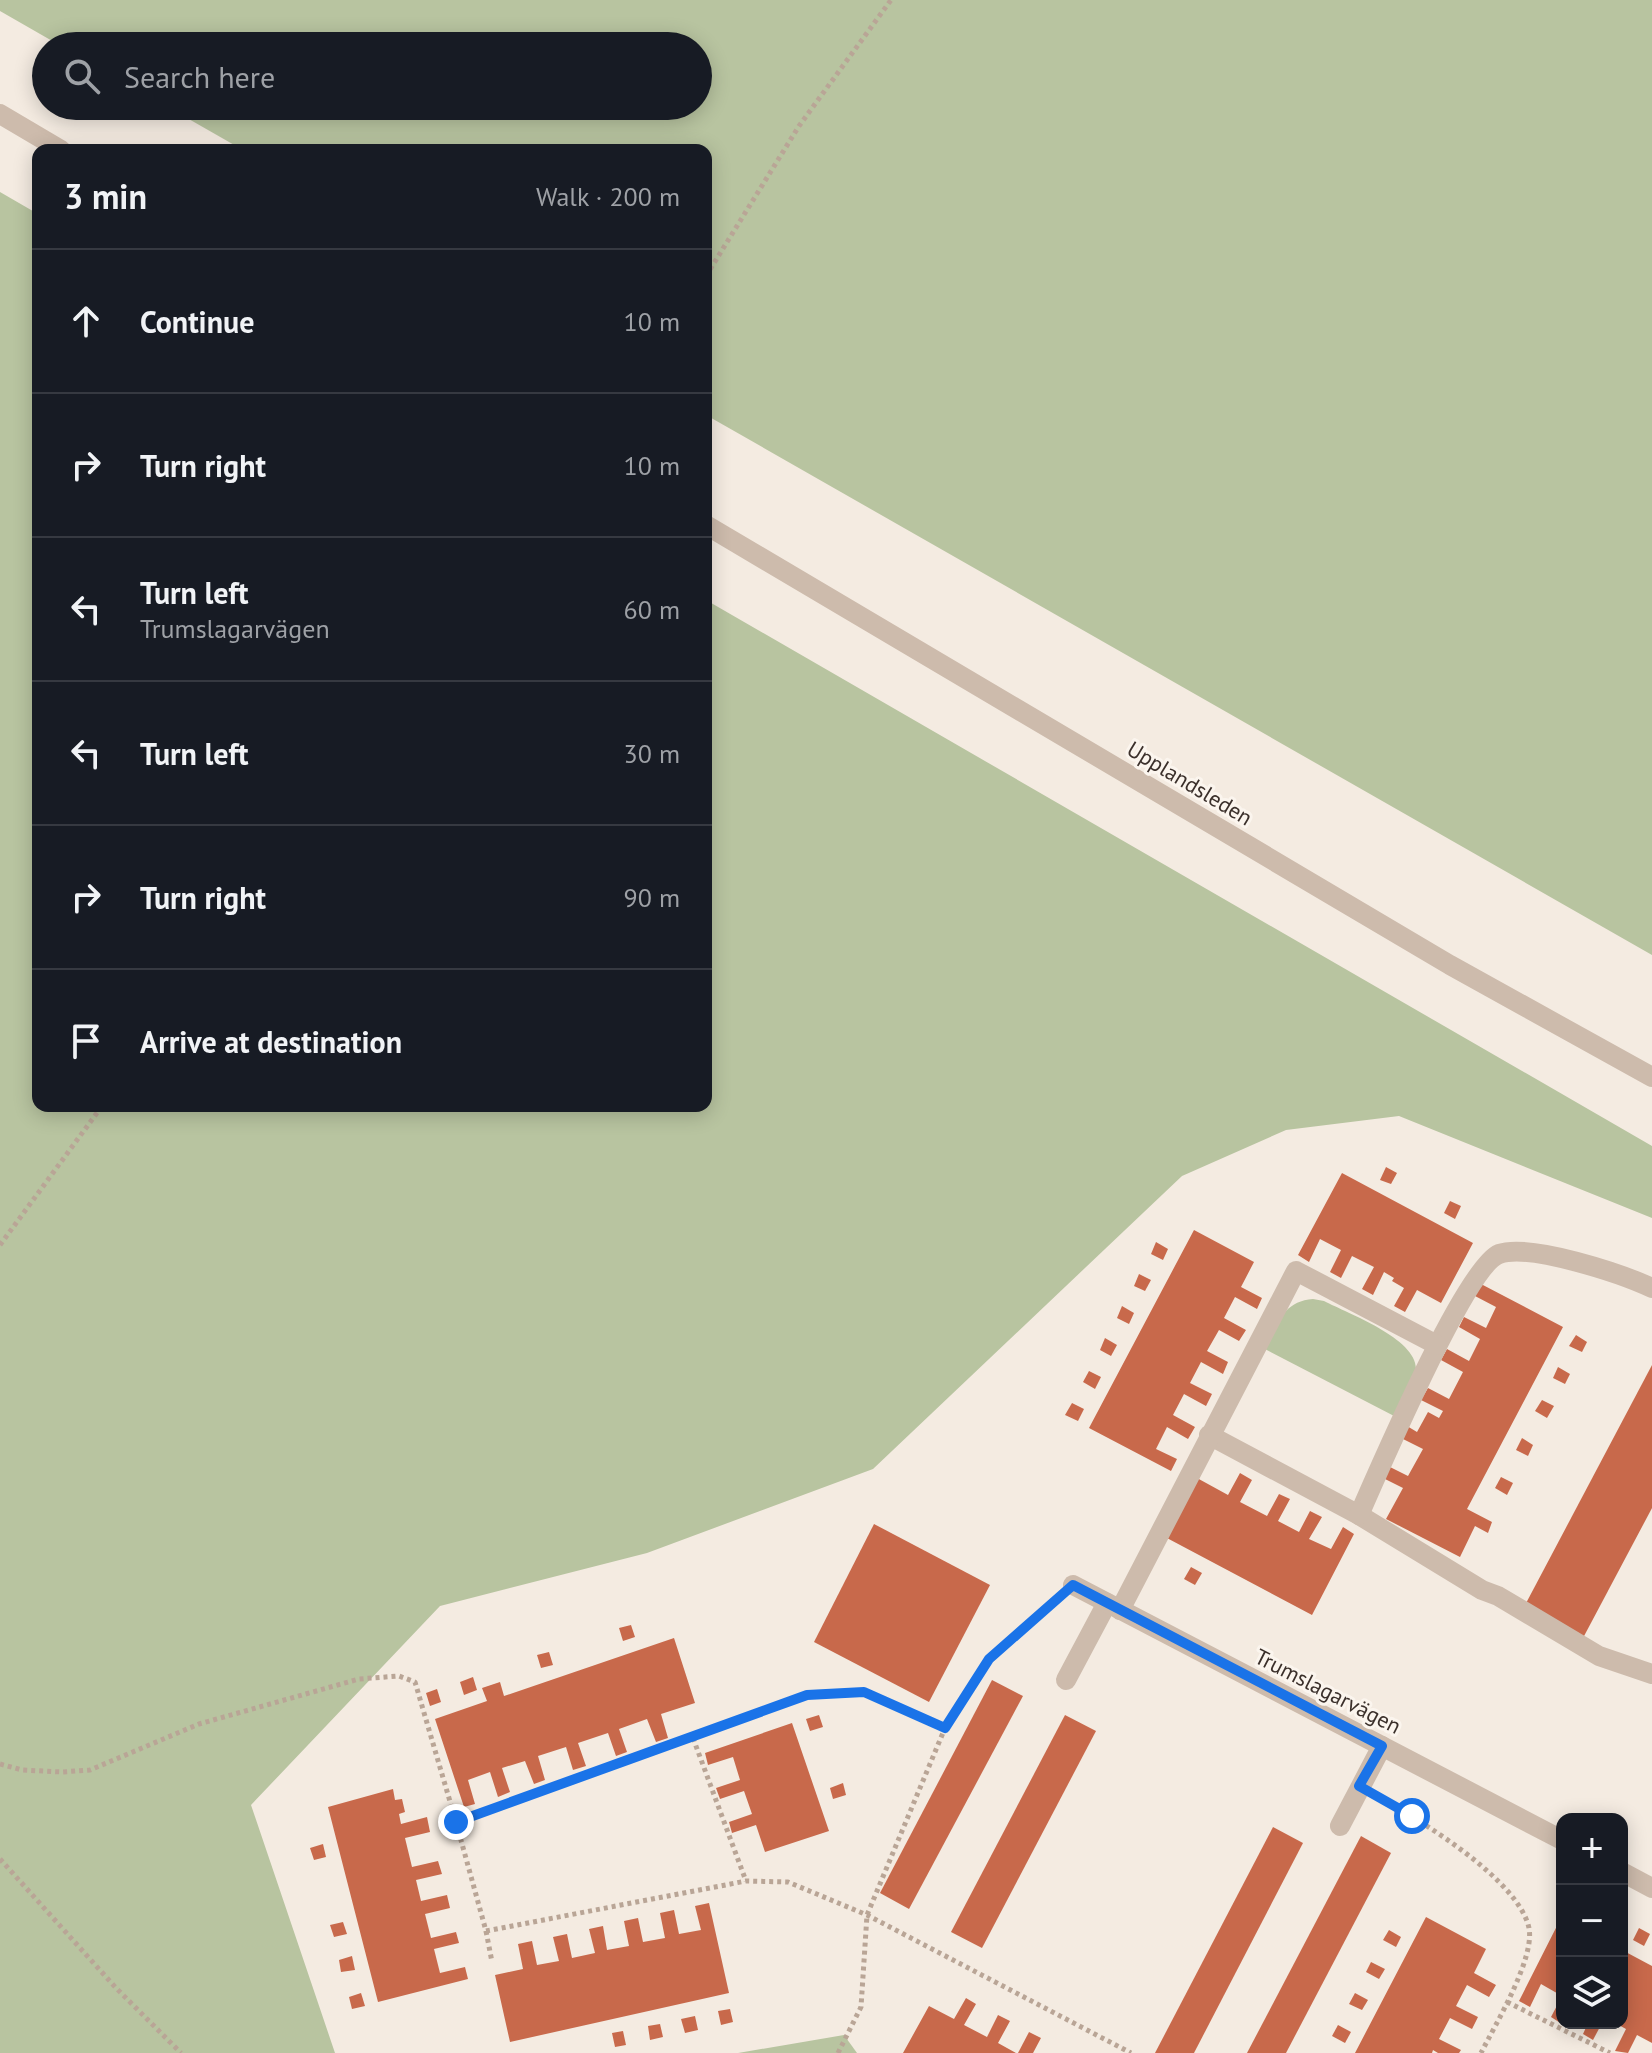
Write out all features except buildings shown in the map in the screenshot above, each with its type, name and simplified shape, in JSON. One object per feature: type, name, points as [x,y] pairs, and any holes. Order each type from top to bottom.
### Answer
[{"type":"street","points":[[0,114],[51,144]]},
{"type":"street","name":"Upplandsleden","points":[[712,529],[1450,965],[1652,1077]]},
{"type":"street","points":[[1359,1515],[1437,1345],[1484,1265],[1500,1254],[1528,1253],[1578,1262],[1652,1288]]},
{"type":"street","points":[[1066,1680],[1114,1606],[1296,1271],[1437,1345]]},
{"type":"street","points":[[1209,1435],[1359,1515],[1599,1656],[1652,1674]]},
{"type":"street","name":"Trumslagarvägen","points":[[1073,1585],[1556,1837]]},
{"type":"street","points":[[1340,1826],[1382,1746]]},
{"type":"street","points":[[1628,1875],[1652,1888]]},
{"type":"path","points":[[712,266],[799,126],[891,0]]},
{"type":"path","points":[[0,1245],[98,1112]]},
{"type":"path","points":[[838,2053],[861,2007],[867,1915],[945,1728],[989,1659],[1073,1585]]},
{"type":"path","points":[[0,1764],[22,1770],[90,1770],[199,1724],[359,1679],[399,1676],[415,1682],[486,1931],[492,1962]]},
{"type":"path","points":[[456,1822],[807,1695],[864,1692],[945,1728]]},
{"type":"path","points":[[693,1738],[746,1881]]},
{"type":"path","points":[[1359,1786],[1412,1816],[1473,1857],[1515,1901],[1529,1929],[1526,1958],[1481,2053]]},
{"type":"path","points":[[0,1859],[116,1988],[181,2053]]},
{"type":"path","points":[[486,1931],[746,1881],[788,1882],[867,1915],[1131,2053]]},
{"type":"path","points":[[1507,2002],[1610,2053]]},
{"type":"green space","points":[[0,0],[1652,0],[1652,955],[712,418],[712,144],[232,144],[190,120],[712,120],[712,32],[37,32],[0,11]]},
{"type":"green space","points":[[0,192],[32,211],[32,1112],[712,1112],[712,603],[1652,1146],[1652,1218],[1399,1116],[1286,1130],[1182,1176],[873,1469],[647,1553],[440,1606],[251,1805],[335,2053],[0,2053]]},
{"type":"green space","points":[[1313,1299],[1365,1320],[1394,1338],[1414,1359],[1415,1376],[1396,1417],[1263,1348],[1288,1309],[1294,1304]]},
{"type":"green space","points":[[844,2035],[857,2053],[738,2053]]},
{"type":"route","points":[[456,1822],[807,1695],[864,1692],[945,1728],[989,1659],[1073,1585],[1382,1746],[1359,1786],[1412,1816]]}]
